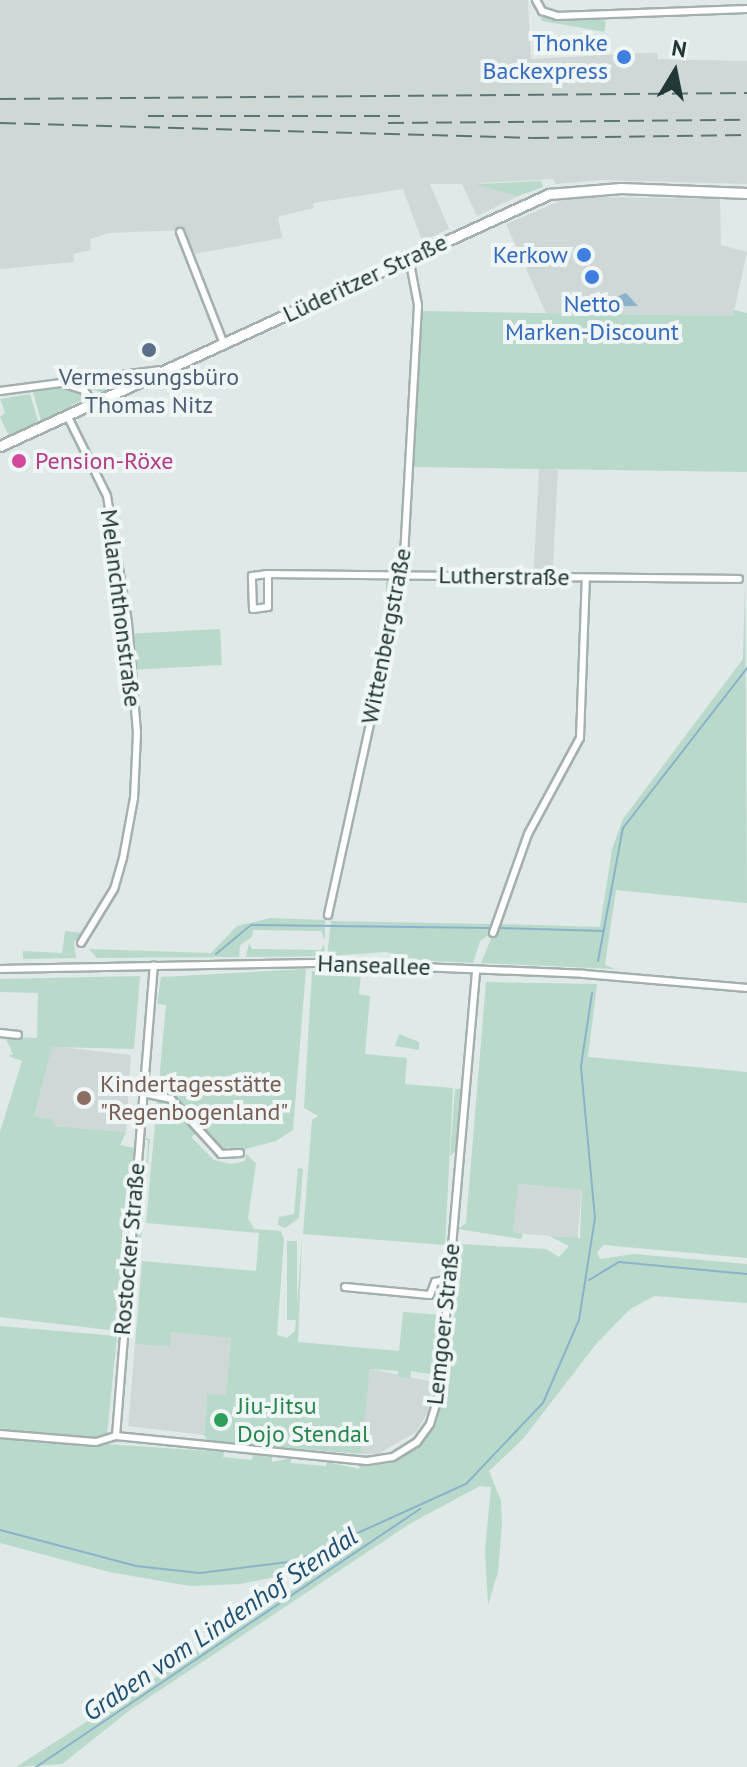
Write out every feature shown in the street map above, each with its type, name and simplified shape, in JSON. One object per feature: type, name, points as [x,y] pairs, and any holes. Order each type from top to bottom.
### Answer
[{"type":"main road","name":"Lüderitzer Straße","points":[[0,446],[561,191],[630,188],[747,193]]},
{"type":"street","points":[[536,0],[542,11],[557,16],[747,9]]},
{"type":"street","points":[[667,0],[668,11]]},
{"type":"street","points":[[180,232],[224,344]]},
{"type":"street","name":"Wittenbergstraße","points":[[328,915],[403,574],[418,305],[409,258]]},
{"type":"street","points":[[0,391],[170,368]]},
{"type":"street","points":[[57,383],[84,390],[93,403]]},
{"type":"street","name":"Melanchthonstraße","points":[[67,415],[107,496],[128,623],[137,733],[134,798],[121,867],[106,905],[81,943]]},
{"type":"street","points":[[268,574],[268,607],[253,609],[252,576],[268,574]]},
{"type":"street","name":"Lutherstraße","points":[[268,574],[739,579]]},
{"type":"street","points":[[493,933],[528,834],[580,738],[586,578]]},
{"type":"street","name":"Hanseallee","points":[[0,969],[318,963],[747,988]]},
{"type":"street","name":"Rostocker Straße","points":[[116,1436],[154,966]]},
{"type":"street","name":"Lemgoer Straße","points":[[0,1434],[96,1442],[116,1436],[367,1461],[399,1454],[422,1436],[436,1411],[476,970]]},
{"type":"street","points":[[0,1033],[18,1035]]},
{"type":"street","points":[[143,1093],[171,1099],[213,1149],[240,1153]]},
{"type":"street","points":[[345,1287],[430,1295],[435,1282],[449,1279]]},
{"type":"shaded area","points":[[0,0],[528,0],[531,59],[657,53],[658,59],[747,61],[747,184],[602,180],[556,184],[553,179],[480,183],[518,196],[477,216],[462,184],[430,184],[449,229],[422,241],[403,189],[313,203],[314,208],[278,217],[282,238],[194,254],[185,230],[109,233],[90,239],[91,250],[73,254],[74,262],[0,269]]},
{"type":"shaded area","points":[[597,197],[720,199],[721,245],[747,252],[733,316],[546,313],[506,224],[562,200]]},
{"type":"shaded area","points":[[539,469],[558,470],[553,572],[534,571]]},
{"type":"shaded area","name":"Kindertagesstätte \"Regenbogenland\"","points":[[52,1046],[131,1055],[126,1132],[54,1126],[34,1118]]},
{"type":"shaded area","points":[[517,1184],[582,1190],[577,1238],[513,1233]]},
{"type":"shaded area","points":[[171,1332],[231,1338],[226,1396],[207,1394],[204,1435],[128,1426],[135,1344],[169,1347]]},
{"type":"shaded area","points":[[370,1369],[433,1382],[429,1410],[416,1432],[378,1454],[361,1454]]},
{"type":"green space","points":[[543,10],[606,21],[604,32],[541,21]]},
{"type":"green space","points":[[541,181],[543,187],[518,196],[475,184]]},
{"type":"green space","points":[[734,310],[747,313],[747,472],[414,467],[422,311],[733,316]]},
{"type":"green space","points":[[128,378],[102,393],[82,385],[83,382]]},
{"type":"green space","points":[[64,388],[81,393],[82,400],[41,421],[33,392]]},
{"type":"green space","points":[[30,394],[38,422],[9,436],[0,417],[5,413],[0,399]]},
{"type":"green space","points":[[386,577],[397,586],[385,627],[386,619]]},
{"type":"green space","points":[[745,584],[747,903],[616,890],[605,965],[615,969],[481,963],[497,924],[600,927],[612,849],[623,819],[743,659]]},
{"type":"green space","points":[[220,629],[222,665],[136,669],[134,634]]},
{"type":"green space","points":[[270,918],[325,920],[325,940],[321,931],[253,930],[252,937],[240,945],[239,957],[97,958],[89,949],[211,953],[237,926]]},
{"type":"green space","points":[[331,921],[491,924],[491,933],[480,941],[473,963],[415,960],[386,952],[327,956]]},
{"type":"green space","points":[[65,931],[82,933],[74,942],[76,958],[23,959],[23,951],[62,953]]},
{"type":"green space","points":[[249,943],[252,949],[321,950],[324,944],[325,956],[246,957]]},
{"type":"green space","points":[[306,969],[293,1130],[276,1141],[242,1150],[227,1147],[225,1153],[187,1112],[158,1093],[166,1005],[157,1004],[161,977]]},
{"type":"green space","points":[[312,971],[361,974],[359,994],[370,996],[365,1054],[407,1058],[405,1084],[453,1088],[445,1245],[303,1234],[312,1120],[318,1116],[304,1108]]},
{"type":"green space","points":[[140,976],[134,1049],[52,1047],[34,1117],[52,1119],[54,1126],[126,1132],[120,1145],[135,1148],[119,1326],[109,1330],[0,1317],[0,1132],[22,1061],[8,1056],[13,1054],[5,1037],[37,1038],[38,993],[0,992],[0,979]]},
{"type":"green space","points":[[486,982],[597,984],[588,1057],[747,1072],[747,1258],[604,1245],[597,1252],[600,1259],[634,1254],[747,1264],[747,1303],[654,1296],[629,1310],[596,1344],[523,1439],[489,1471],[501,1501],[502,1523],[498,1572],[488,1605],[485,1550],[491,1487],[480,1486],[411,1523],[130,1710],[62,1764],[16,1767],[310,1579],[304,1571],[240,1584],[190,1586],[109,1572],[0,1543],[0,1437],[224,1452],[223,1457],[252,1460],[253,1455],[272,1457],[272,1462],[291,1458],[291,1463],[326,1466],[327,1462],[359,1469],[360,1465],[384,1464],[422,1441],[438,1416],[442,1396],[447,1396],[461,1244],[546,1249],[559,1257],[569,1246],[549,1236],[580,1238],[582,1190],[518,1184],[513,1232],[523,1234],[521,1239],[458,1229],[466,1223]]},
{"type":"green space","points":[[399,1034],[419,1042],[419,1050],[395,1046]]},
{"type":"green space","points":[[455,1089],[462,1089],[456,1151],[450,1156]]},
{"type":"green space","points":[[163,1100],[187,1120],[196,1134],[191,1137],[214,1160],[231,1164],[245,1161],[246,1154],[256,1163],[248,1218],[254,1229],[281,1231],[284,1239],[277,1335],[287,1338],[295,1331],[302,1237],[298,1342],[399,1351],[403,1312],[441,1315],[436,1375],[411,1371],[410,1378],[398,1377],[398,1371],[370,1369],[361,1454],[208,1441],[204,1436],[207,1394],[226,1395],[231,1338],[171,1332],[170,1347],[135,1344],[142,1261],[256,1271],[259,1233],[146,1223],[157,1102]]},
{"type":"green space","points":[[143,1138],[150,1139],[140,1251],[133,1245],[134,1234],[140,1234],[141,1223],[135,1222],[141,1219],[142,1208],[137,1207],[138,1190],[144,1186],[139,1182],[144,1182],[146,1166],[141,1165],[147,1160],[148,1141]]},
{"type":"green space","points":[[298,1168],[303,1169],[299,1218],[285,1228],[278,1225],[279,1217],[294,1214]]},
{"type":"green space","points":[[287,1241],[297,1241],[297,1320],[287,1320]]},
{"type":"green space","points":[[0,1326],[117,1336],[107,1434],[96,1439],[0,1431]]},
{"type":"water","points":[[626,293],[638,306],[596,306],[598,304]]},
{"type":"waterway","points":[[598,961],[623,828],[747,668]]},
{"type":"waterway","points":[[216,954],[251,925],[491,928]]},
{"type":"waterway","points":[[497,928],[604,931]]},
{"type":"waterway","points":[[0,1530],[136,1566],[200,1573],[296,1561],[466,1484],[543,1403],[579,1320],[595,1218],[581,1066],[592,993]]},
{"type":"waterway","points":[[589,1280],[619,1262],[747,1274]]},
{"type":"waterway","name":"Graben vom Lindenhof Stendal","points":[[36,1767],[420,1509]]},
{"type":"railway","points":[[0,99],[747,93]]},
{"type":"railway","points":[[148,116],[400,116]]},
{"type":"railway","points":[[388,123],[747,120]]},
{"type":"railway","points":[[0,123],[533,138],[747,135]]},
{"type":"place","name":"Thonke Backexpress","points":[[624,57]]},
{"type":"place","name":"Kerkow","points":[[584,255]]},
{"type":"place","name":"Netto Marken-Discount","points":[[592,277]]},
{"type":"place","name":"Vermessungsbüro Thomas Nitz","points":[[149,350]]},
{"type":"place","name":"Pension-Röxe","points":[[19,461]]},
{"type":"place","name":"Kindertagesstätte \"Regenbogenland\"","points":[[84,1098]]},
{"type":"place","name":"Jiu-Jitsu Dojo Stendal","points":[[221,1420]]}]
